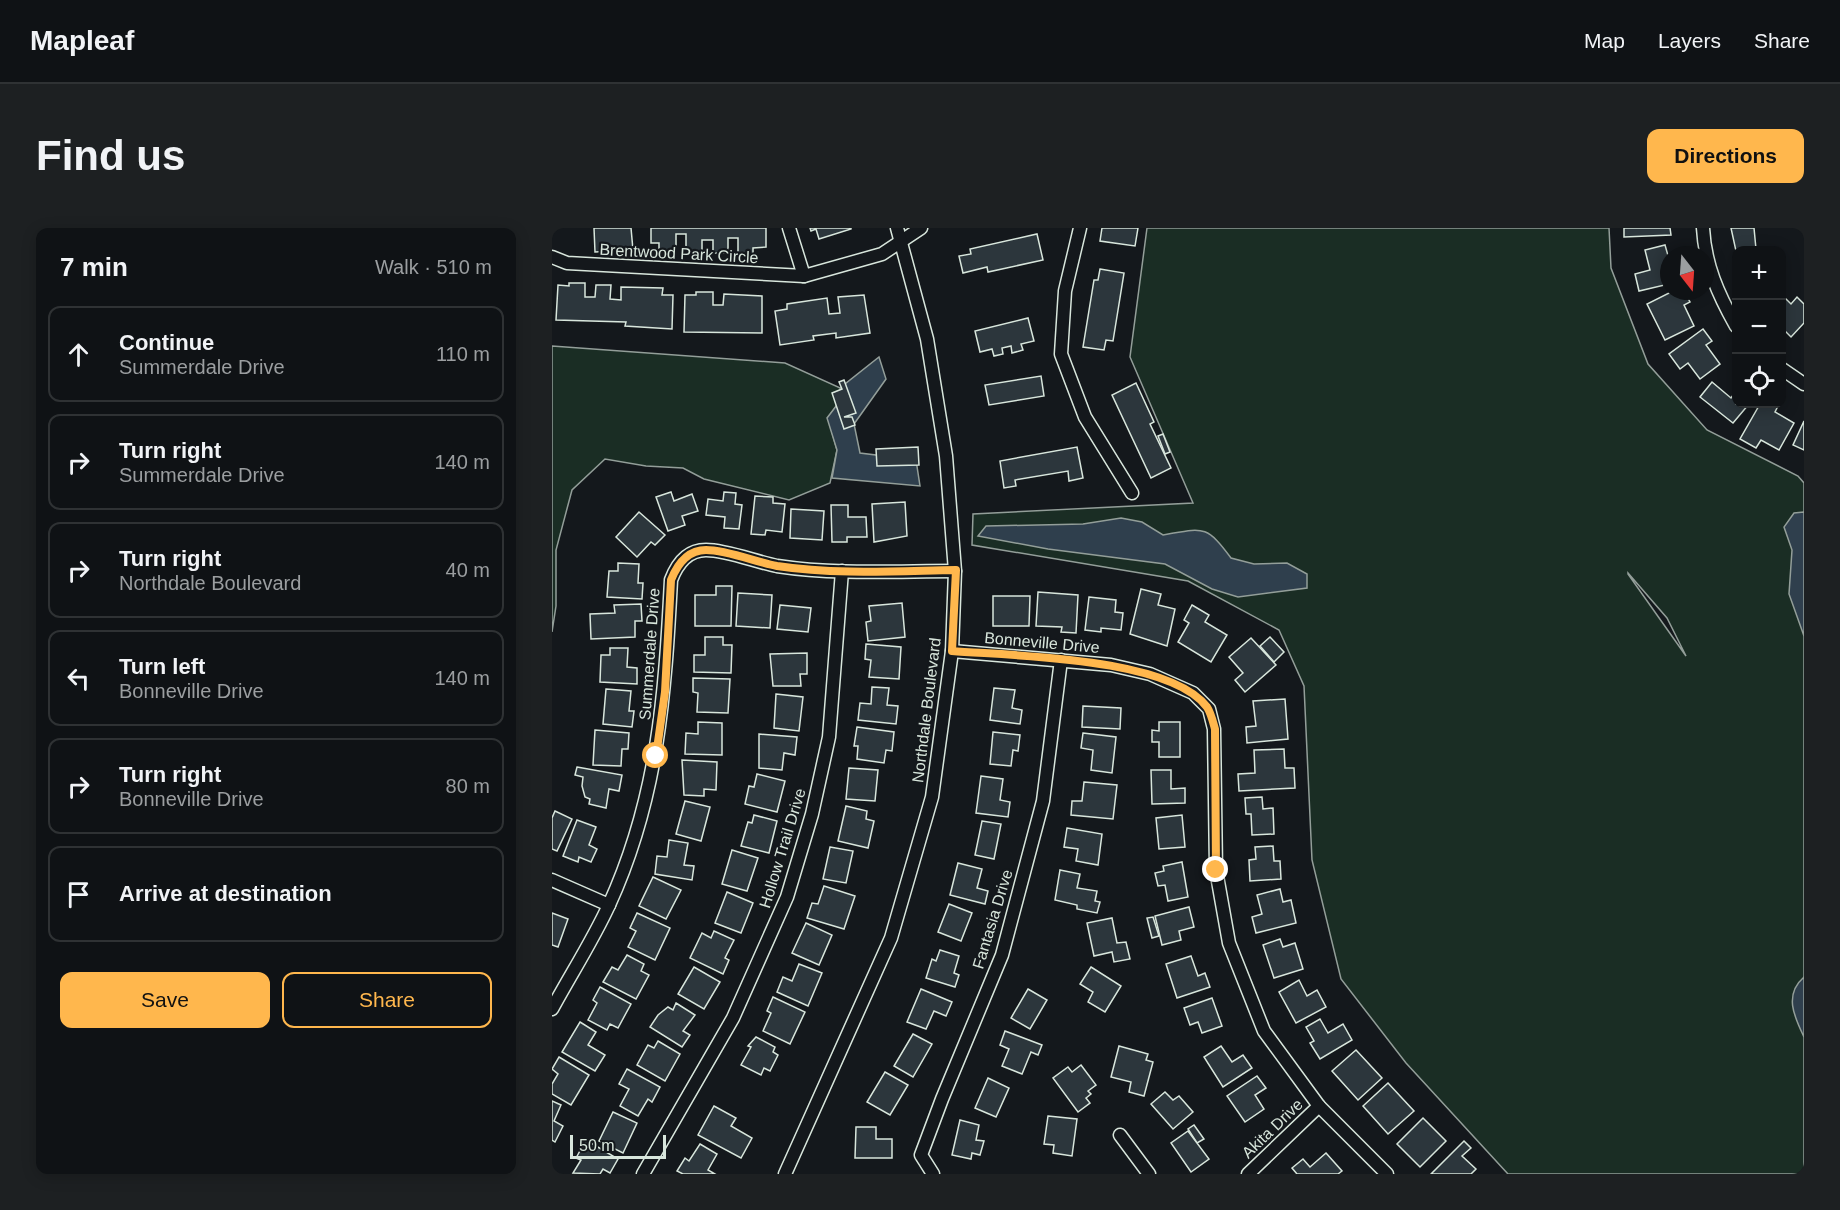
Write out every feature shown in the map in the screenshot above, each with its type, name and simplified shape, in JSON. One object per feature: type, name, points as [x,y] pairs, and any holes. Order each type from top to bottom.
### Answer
[{"type":"street","points":[[789,228],[804,276]]},
{"type":"street","name":"Northdale Boulevard","points":[[784,1174],[891,938],[932,796],[952,651],[956,570],[946,456],[927,339],[897,228]]},
{"type":"street","name":"Brentwood Park Circle","points":[[552,257],[572,263],[804,276],[882,254],[921,228]]},
{"type":"street","points":[[1080,228],[1065,291],[1061,354],[1085,417],[1132,493]]},
{"type":"street","points":[[1703,228],[1704,252],[1718,294],[1732,318]]},
{"type":"street","points":[[1786,372],[1804,384]]},
{"type":"street","name":"Summerdale Drive","points":[[552,1009],[609,905],[637,830],[656,756],[665,692],[671,580],[677,565],[689,554],[706,550],[778,566],[843,572],[956,570]]},
{"type":"street","name":"Hollow Trail Drive","points":[[643,1174],[733,1018],[787,897],[812,814],[829,736],[843,572]]},
{"type":"street","name":"Bonneville Drive","points":[[952,651],[1111,665],[1150,674],[1193,693],[1209,709],[1215,729],[1216,870],[1229,944],[1264,1031],[1319,1106],[1387,1174]]},
{"type":"street","name":"Fantasia Drive","points":[[933,1174],[921,1155],[942,1098],[1002,955],[1043,801],[1061,660]]},
{"type":"street","points":[[552,880],[609,905]]},
{"type":"street","name":"Akita Drive","points":[[1248,1174],[1319,1106]]},
{"type":"street","points":[[1120,1135],[1149,1174]]},
{"type":"green space","points":[[1147,228],[1609,228],[1611,268],[1648,364],[1707,430],[1798,476],[1804,483],[1804,1174],[1508,1174],[1406,1063],[1341,979],[1312,860],[1304,686],[1279,630],[1188,581],[972,545],[973,514],[1193,503],[1130,357]],"holes":[[[1628,573],[1667,618],[1686,656]]]},
{"type":"green space","points":[[552,346],[785,363],[847,391],[828,418],[837,450],[830,483],[789,500],[704,479],[683,468],[646,466],[605,459],[572,490],[556,550],[556,606],[552,632]]},
{"type":"water","points":[[879,357],[886,379],[854,424],[860,453],[916,460],[920,486],[832,478],[837,450],[827,418],[847,392],[840,388]]},
{"type":"water","points":[[1804,512],[1804,636],[1789,594],[1792,550],[1784,527],[1794,513]]},
{"type":"water","points":[[1121,518],[1142,522],[1163,535],[1203,531],[1215,539],[1231,558],[1254,564],[1287,563],[1307,574],[1307,588],[1238,597],[1212,589],[1165,564],[1048,549],[978,536],[986,526],[1083,524]]},
{"type":"water","points":[[1804,977],[1804,1037],[1797,1022],[1792,999],[1794,991]]},
{"type":"building","points":[[594,228],[631,228],[633,250],[595,252]]},
{"type":"building","points":[[651,228],[766,228],[766,247],[753,248],[753,255],[738,255],[738,238],[728,238],[728,253],[713,253],[713,240],[702,240],[702,251],[686,252],[686,234],[676,234],[676,250],[659,250],[659,243],[651,243]]},
{"type":"building","points":[[810,228],[851,229],[819,239],[816,229],[811,231]]},
{"type":"building","points":[[1102,228],[1138,228],[1135,246],[1100,241]]},
{"type":"building","points":[[1624,228],[1670,228],[1671,235],[1624,237]]},
{"type":"building","points":[[1731,228],[1754,228],[1756,246],[1735,246]]},
{"type":"building","points":[[1037,234],[1043,260],[988,272],[987,267],[963,273],[959,256],[971,254],[970,249]]},
{"type":"building","points":[[1660,246],[1660,286],[1639,291],[1635,274],[1650,270],[1645,250]]},
{"type":"building","points":[[1100,269],[1124,273],[1113,341],[1106,340],[1104,350],[1083,347],[1094,280],[1098,280]]},
{"type":"building","points":[[569,283],[585,283],[585,297],[595,297],[596,285],[611,285],[610,299],[621,300],[621,287],[663,288],[662,295],[673,295],[672,329],[625,326],[626,322],[556,320],[558,285],[569,286]]},
{"type":"building","points":[[696,292],[713,292],[713,305],[723,305],[724,294],[762,296],[762,333],[684,332],[685,295],[696,295]]},
{"type":"building","points":[[864,295],[870,333],[836,338],[836,333],[813,336],[814,340],[780,345],[775,311],[787,309],[787,304],[827,298],[829,314],[840,313],[838,297]]},
{"type":"building","points":[[1797,297],[1804,304],[1804,323],[1791,337],[1786,332],[1786,299],[1791,304]]},
{"type":"building","points":[[1660,298],[1660,300],[1689,300],[1690,302],[1684,305],[1694,326],[1665,340],[1647,304]]},
{"type":"building","points":[[1028,318],[1034,341],[1021,344],[1023,350],[1012,353],[1011,346],[1002,348],[1003,354],[994,356],[992,349],[980,352],[975,331]]},
{"type":"building","points":[[1703,329],[1712,341],[1706,345],[1720,364],[1700,379],[1688,363],[1680,369],[1669,354]]},
{"type":"building","points":[[1041,376],[1044,396],[989,405],[985,385]]},
{"type":"building","points":[[844,380],[856,413],[844,417],[852,417],[855,425],[844,429],[832,393],[842,389],[839,382]]},
{"type":"building","points":[[1712,382],[1732,397],[1732,408],[1746,408],[1733,423],[1700,397]]},
{"type":"building","points":[[1136,383],[1154,422],[1150,424],[1171,468],[1151,478],[1112,395]]},
{"type":"building","points":[[1758,408],[1777,408],[1775,412],[1794,423],[1779,450],[1761,440],[1756,448],[1740,439]]},
{"type":"building","points":[[1804,421],[1804,450],[1793,445]]},
{"type":"building","points":[[1163,434],[1170,452],[1165,454],[1158,436]]},
{"type":"building","points":[[918,447],[919,465],[877,466],[876,449]]},
{"type":"building","points":[[1077,447],[1083,478],[1069,481],[1068,471],[1015,480],[1016,486],[1004,488],[1000,461]]},
{"type":"building","points":[[671,492],[674,501],[692,494],[698,511],[682,516],[685,525],[668,531],[656,497]]},
{"type":"building","points":[[724,492],[736,493],[735,504],[742,505],[739,529],[724,528],[725,517],[706,515],[708,499],[723,501]]},
{"type":"building","points":[[755,496],[773,497],[773,503],[785,504],[782,532],[766,530],[765,535],[751,534]]},
{"type":"building","points":[[905,502],[907,536],[874,542],[872,504]]},
{"type":"building","points":[[831,505],[848,505],[848,517],[866,517],[867,537],[847,537],[847,542],[832,542]]},
{"type":"building","points":[[791,509],[824,511],[822,540],[790,538]]},
{"type":"building","points":[[639,512],[665,535],[655,545],[651,542],[637,557],[616,537]]},
{"type":"building","points":[[618,563],[639,564],[638,583],[643,583],[642,599],[607,597],[609,571],[618,571]]},
{"type":"building","points":[[716,586],[732,586],[731,626],[695,626],[695,595],[716,595]]},
{"type":"building","points":[[1141,589],[1161,594],[1158,605],[1175,609],[1167,646],[1130,634]]},
{"type":"building","points":[[1038,592],[1078,595],[1076,633],[1061,632],[1062,627],[1036,626]]},
{"type":"building","points":[[738,593],[772,595],[770,628],[736,626]]},
{"type":"building","points":[[993,596],[1030,596],[1029,626],[993,626]]},
{"type":"building","points":[[1089,597],[1116,600],[1115,612],[1123,613],[1121,630],[1101,628],[1101,632],[1085,630]]},
{"type":"building","points":[[902,603],[905,637],[868,641],[866,622],[871,621],[869,606]]},
{"type":"building","points":[[641,604],[642,621],[635,621],[635,637],[591,639],[590,614],[615,613],[614,605]]},
{"type":"building","points":[[780,605],[811,608],[808,632],[777,629]]},
{"type":"building","points":[[1192,605],[1209,615],[1205,622],[1227,635],[1211,662],[1178,642],[1189,623],[1184,620]]},
{"type":"building","points":[[705,637],[723,637],[723,645],[732,645],[731,673],[694,672],[694,655],[705,655]]},
{"type":"building","points":[[1270,637],[1284,652],[1274,662],[1260,646]]},
{"type":"building","points":[[1251,638],[1276,665],[1245,692],[1235,680],[1243,673],[1229,657]]},
{"type":"building","points":[[866,644],[901,647],[899,679],[869,677],[871,660],[865,659]]},
{"type":"building","points":[[610,648],[628,648],[627,667],[637,668],[637,684],[600,682],[601,655],[610,655]]},
{"type":"building","points":[[807,653],[807,674],[800,674],[801,686],[773,686],[770,654]]},
{"type":"building","points":[[693,678],[730,679],[728,713],[697,712],[698,693],[693,692]]},
{"type":"building","points":[[872,687],[889,688],[887,705],[898,706],[896,724],[858,720],[860,703],[871,704]]},
{"type":"building","points":[[994,688],[1015,690],[1012,708],[1022,710],[1020,724],[990,720]]},
{"type":"building","points":[[606,689],[631,691],[629,711],[634,711],[632,727],[603,724]]},
{"type":"building","points":[[776,694],[803,697],[799,731],[774,728]]},
{"type":"building","points":[[1285,699],[1288,739],[1247,743],[1246,727],[1256,726],[1253,701]]},
{"type":"building","points":[[1083,706],[1121,708],[1120,729],[1082,727]]},
{"type":"building","points":[[698,722],[722,723],[722,755],[685,754],[686,733],[698,734]]},
{"type":"building","points":[[1159,722],[1180,722],[1180,757],[1159,757],[1159,742],[1152,742],[1152,730],[1159,731]]},
{"type":"building","points":[[857,727],[894,732],[892,751],[886,750],[884,763],[857,759],[858,746],[854,746]]},
{"type":"building","points":[[595,730],[629,733],[628,749],[622,749],[621,766],[593,765]]},
{"type":"building","points":[[993,732],[1020,735],[1018,751],[1013,750],[1011,766],[990,764]]},
{"type":"building","points":[[1083,733],[1116,737],[1112,773],[1091,770],[1093,750],[1081,748]]},
{"type":"building","points":[[759,734],[797,737],[795,755],[784,753],[782,770],[759,768]]},
{"type":"building","points":[[1284,749],[1285,768],[1294,768],[1295,788],[1239,791],[1238,774],[1255,773],[1254,750]]},
{"type":"building","points":[[682,760],[717,762],[716,790],[704,789],[704,796],[684,795]]},
{"type":"building","points":[[577,767],[622,775],[619,791],[609,789],[606,808],[589,804],[590,799],[585,797],[582,786],[583,777],[575,775]]},
{"type":"building","points":[[849,768],[878,770],[875,801],[846,799]]},
{"type":"building","points":[[1151,770],[1171,770],[1171,789],[1185,788],[1185,803],[1152,804]]},
{"type":"building","points":[[757,774],[785,781],[777,812],[745,804],[749,786],[754,787]]},
{"type":"building","points":[[981,776],[1003,779],[1000,800],[1010,802],[1008,817],[976,813]]},
{"type":"building","points":[[1084,782],[1117,785],[1113,819],[1071,815],[1072,801],[1082,801]]},
{"type":"building","points":[[1262,797],[1263,809],[1273,808],[1274,834],[1252,835],[1251,814],[1246,814],[1245,798]]},
{"type":"building","points":[[685,801],[710,807],[701,841],[676,834]]},
{"type":"building","points":[[846,806],[867,811],[866,819],[874,821],[868,848],[838,841]]},
{"type":"building","points":[[555,811],[572,819],[557,851],[552,849],[552,818]]},
{"type":"building","points":[[754,815],[777,821],[769,853],[741,846],[748,822],[752,823]]},
{"type":"building","points":[[1182,815],[1185,847],[1159,849],[1156,818]]},
{"type":"building","points":[[577,820],[596,827],[589,845],[597,849],[591,862],[579,857],[578,862],[563,856]]},
{"type":"building","points":[[982,821],[1001,824],[994,859],[975,855]]},
{"type":"building","points":[[1067,828],[1102,834],[1098,865],[1076,861],[1078,849],[1064,847]]},
{"type":"building","points":[[669,840],[688,843],[684,865],[694,866],[692,880],[655,874],[657,856],[667,857]]},
{"type":"building","points":[[1273,846],[1274,861],[1280,861],[1281,879],[1250,881],[1249,860],[1256,859],[1255,847]]},
{"type":"building","points":[[830,847],[853,851],[846,883],[823,879]]},
{"type":"building","points":[[732,850],[758,858],[747,891],[722,884]]},
{"type":"building","points":[[1182,862],[1188,897],[1168,901],[1165,885],[1158,886],[1155,873],[1164,871],[1163,866]]},
{"type":"building","points":[[958,863],[982,869],[977,888],[988,891],[985,904],[950,895]]},
{"type":"building","points":[[1060,870],[1080,874],[1077,888],[1097,891],[1095,901],[1100,902],[1097,913],[1077,909],[1077,905],[1055,900]]},
{"type":"building","points":[[653,877],[681,890],[666,919],[639,906]]},
{"type":"building","points":[[824,886],[855,896],[844,929],[807,918],[812,903],[818,904]]},
{"type":"building","points":[[1280,889],[1283,902],[1291,900],[1296,923],[1256,933],[1252,917],[1262,914],[1257,895]]},
{"type":"building","points":[[727,892],[753,903],[741,933],[715,923]]},
{"type":"building","points":[[949,904],[972,913],[961,941],[938,932]]},
{"type":"building","points":[[1189,907],[1194,927],[1179,931],[1181,940],[1162,945],[1155,916]]},
{"type":"building","points":[[552,913],[568,919],[558,947],[552,945]]},
{"type":"building","points":[[637,913],[670,928],[655,960],[628,947],[636,931],[630,928]]},
{"type":"building","points":[[1153,917],[1159,936],[1152,938],[1147,918]]},
{"type":"building","points":[[1112,918],[1117,943],[1126,942],[1130,959],[1114,962],[1112,952],[1094,956],[1087,923]]},
{"type":"building","points":[[806,923],[832,935],[819,965],[792,953]]},
{"type":"building","points":[[714,931],[734,940],[725,958],[729,960],[723,974],[690,958],[702,933],[711,938]]},
{"type":"building","points":[[1280,939],[1283,947],[1295,943],[1303,969],[1274,978],[1263,945]]},
{"type":"building","points":[[940,950],[959,956],[954,973],[959,975],[955,987],[926,978],[932,959],[936,961]]},
{"type":"building","points":[[627,955],[644,964],[641,971],[649,975],[636,999],[603,982],[612,967],[618,970]]},
{"type":"building","points":[[1191,956],[1198,976],[1205,973],[1210,987],[1177,998],[1166,964]]},
{"type":"building","points":[[799,964],[822,973],[808,1006],[777,992],[783,977],[792,981]]},
{"type":"building","points":[[694,967],[720,982],[704,1009],[678,994]]},
{"type":"building","points":[[1091,967],[1121,986],[1105,1012],[1088,1002],[1093,992],[1080,984]]},
{"type":"building","points":[[1299,980],[1307,996],[1317,990],[1326,1007],[1296,1023],[1279,992]]},
{"type":"building","points":[[600,987],[631,1004],[618,1028],[610,1024],[607,1030],[588,1020],[597,1003],[593,1000]]},
{"type":"building","points":[[921,989],[952,1002],[946,1016],[934,1011],[926,1029],[907,1022]]},
{"type":"building","points":[[1028,989],[1047,1000],[1030,1029],[1011,1018]]},
{"type":"building","points":[[773,997],[805,1012],[790,1044],[763,1031],[771,1013],[767,1011]]},
{"type":"building","points":[[1212,998],[1222,1026],[1202,1033],[1198,1022],[1190,1025],[1184,1008]]},
{"type":"building","points":[[676,1003],[695,1015],[683,1031],[690,1035],[682,1047],[650,1027],[658,1015],[668,1007],[673,1010]]},
{"type":"building","points":[[1320,1019],[1328,1033],[1343,1024],[1352,1040],[1320,1059],[1310,1043],[1314,1041],[1306,1027]]},
{"type":"building","points":[[580,1022],[596,1032],[588,1045],[605,1055],[595,1071],[562,1052]]},
{"type":"building","points":[[1005,1031],[1042,1045],[1038,1055],[1031,1052],[1022,1074],[1002,1066],[1009,1049],[1000,1045]]},
{"type":"building","points":[[913,1034],[932,1044],[913,1077],[894,1066]]},
{"type":"building","points":[[756,1037],[775,1047],[773,1052],[778,1055],[770,1071],[764,1068],[761,1075],[741,1065],[751,1047],[748,1046]]},
{"type":"building","points":[[658,1041],[680,1054],[665,1081],[637,1065],[648,1045],[654,1048]]},
{"type":"building","points":[[1119,1046],[1148,1054],[1146,1060],[1153,1062],[1144,1096],[1129,1092],[1131,1082],[1111,1077]]},
{"type":"building","points":[[1221,1046],[1232,1062],[1243,1055],[1252,1068],[1223,1087],[1204,1057]]},
{"type":"building","points":[[1356,1050],[1382,1078],[1358,1100],[1332,1071]]},
{"type":"building","points":[[559,1057],[589,1075],[571,1105],[552,1094],[552,1084],[558,1074],[552,1069]]},
{"type":"building","points":[[1081,1065],[1096,1085],[1088,1091],[1091,1094],[1086,1098],[1090,1103],[1078,1112],[1053,1078],[1068,1067],[1072,1072]]},
{"type":"building","points":[[627,1069],[660,1087],[652,1102],[648,1099],[638,1116],[620,1106],[629,1089],[619,1084]]},
{"type":"building","points":[[885,1072],[908,1085],[890,1115],[867,1102]]},
{"type":"building","points":[[1257,1076],[1266,1088],[1255,1095],[1264,1109],[1245,1122],[1227,1096]]},
{"type":"building","points":[[988,1078],[1009,1088],[996,1117],[975,1108]]},
{"type":"building","points":[[1388,1083],[1414,1111],[1388,1134],[1363,1106]]},
{"type":"building","points":[[1165,1092],[1173,1100],[1179,1096],[1193,1112],[1173,1129],[1151,1104]]},
{"type":"building","points":[[552,1101],[561,1105],[554,1121],[563,1126],[555,1142],[552,1140]]},
{"type":"building","points":[[714,1106],[736,1118],[731,1126],[752,1138],[741,1158],[698,1135]]},
{"type":"building","points":[[613,1112],[637,1123],[623,1153],[599,1141]]},
{"type":"building","points":[[1048,1116],[1077,1119],[1072,1156],[1053,1153],[1054,1145],[1044,1144]]},
{"type":"building","points":[[1423,1118],[1446,1141],[1420,1167],[1397,1144]]},
{"type":"building","points":[[960,1120],[979,1125],[976,1140],[984,1141],[980,1155],[972,1153],[971,1159],[952,1155]]},
{"type":"building","points":[[1194,1125],[1204,1139],[1197,1143],[1188,1129]]},
{"type":"building","points":[[856,1127],[876,1127],[876,1139],[892,1139],[892,1158],[855,1158]]},
{"type":"building","points":[[1188,1131],[1209,1159],[1191,1172],[1171,1143]]},
{"type":"building","points":[[586,1140],[618,1159],[610,1173],[603,1169],[600,1174],[573,1173],[581,1160],[576,1158]]},
{"type":"building","points":[[1464,1141],[1471,1148],[1462,1156],[1476,1169],[1471,1174],[1431,1174]]},
{"type":"building","points":[[700,1144],[717,1154],[708,1170],[715,1174],[683,1174],[677,1171],[685,1158],[689,1161]]},
{"type":"building","points":[[1326,1153],[1342,1171],[1338,1174],[1297,1174],[1292,1168],[1303,1159],[1310,1167]]},
{"type":"route","points":[[656,756],[665,692],[671,580],[677,565],[689,554],[706,550],[778,566],[843,572],[956,570],[952,651],[1111,665],[1150,674],[1193,693],[1209,709],[1215,729],[1216,870]]}]
